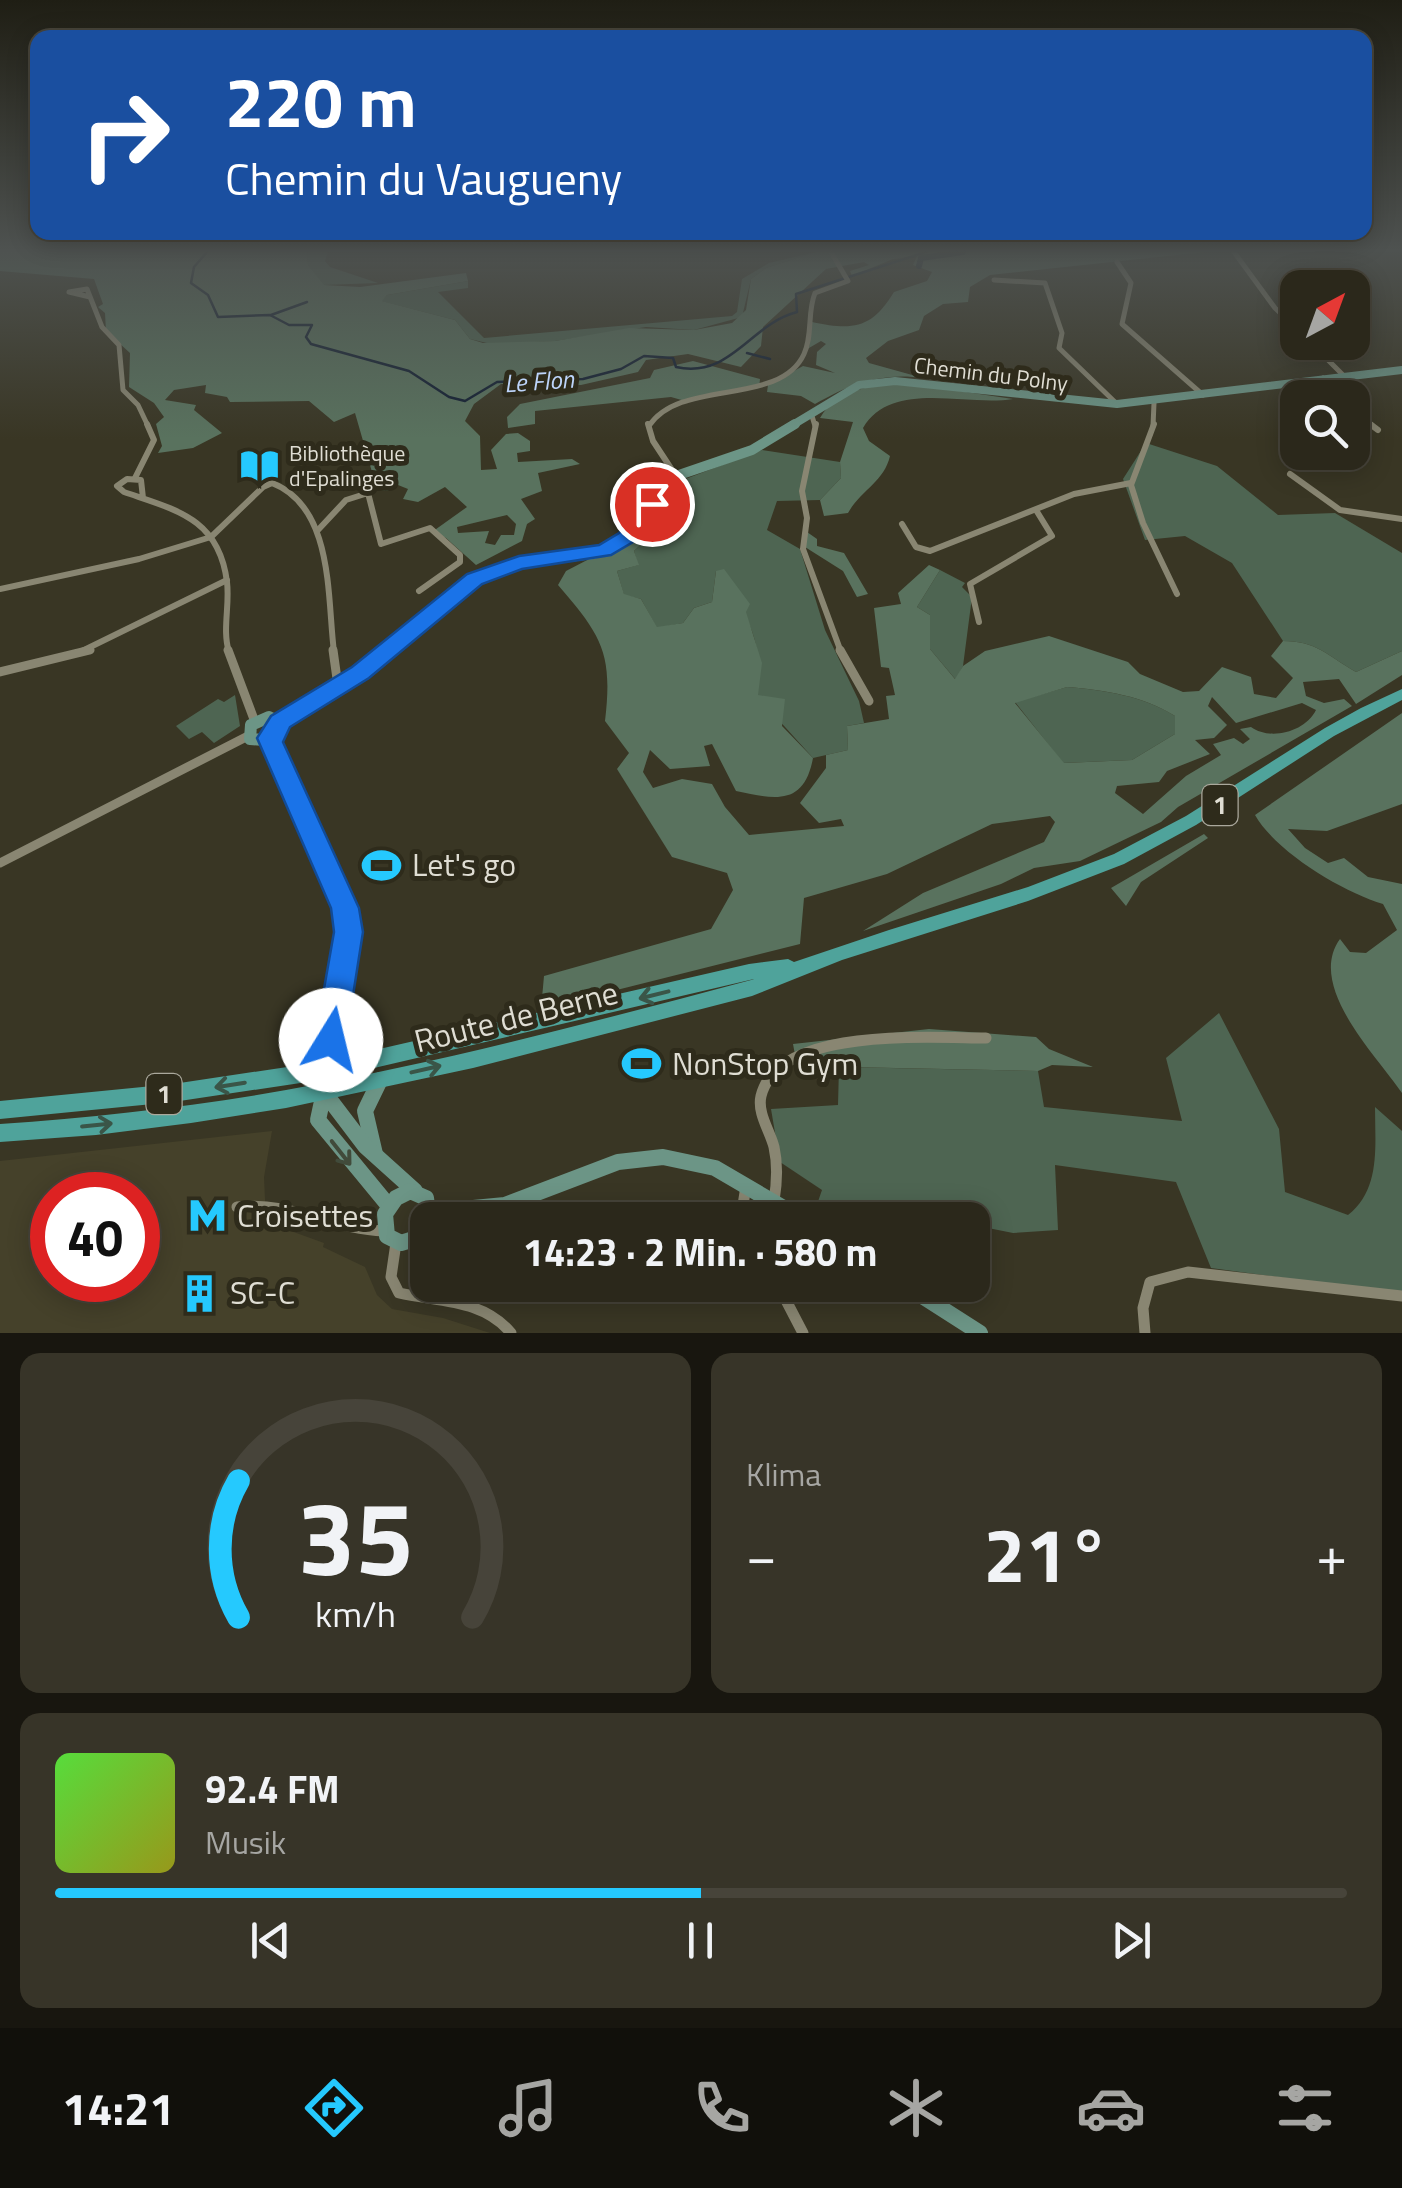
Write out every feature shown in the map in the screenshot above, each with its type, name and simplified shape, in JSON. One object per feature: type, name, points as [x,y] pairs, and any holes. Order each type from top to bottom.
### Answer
[{"type":"main road","name":"Route de Berne","points":[[0,1133],[192,1115],[324,1092],[738,992],[802,965],[1042,890],[1113,861],[1192,821],[1348,723],[1402,694]]},
{"type":"main road","name":"Route de Berne","points":[[0,1110],[185,1092],[327,1070],[749,972],[802,965]]},
{"type":"main road","points":[[324,1092],[327,1070]]},
{"type":"street","points":[[96,314],[101,330],[119,344],[123,390],[138,405],[154,440],[152,452],[135,478]]},
{"type":"street","points":[[248,736],[259,741],[277,733],[279,722],[338,686],[482,575],[531,560],[593,554],[617,544],[676,476],[648,433],[648,424],[677,403],[764,383],[792,369],[804,356],[809,314]]},
{"type":"street","points":[[1056,314],[1062,333],[1060,348],[1117,404]]},
{"type":"street","points":[[1121,314],[1122,324],[1203,395]]},
{"type":"street","points":[[1328,360],[1344,376]]},
{"type":"street","name":"Chemin du Polny","points":[[676,476],[752,450],[850,389],[886,380],[1117,404],[1154,403],[1402,370]]},
{"type":"street","points":[[1154,403],[1155,426],[1131,484],[1139,512],[1177,594]]},
{"type":"street","points":[[812,416],[816,422],[802,491],[807,518],[802,549],[835,641],[869,701]]},
{"type":"street","points":[[1370,423],[1378,430]]},
{"type":"street","points":[[1290,474],[1340,510],[1402,520]]},
{"type":"street","points":[[0,863],[248,736],[254,722],[227,646],[228,580],[211,537],[195,517],[118,490],[122,482],[141,480],[143,498]]},
{"type":"street","points":[[0,589],[139,559],[211,537],[272,483],[289,490],[310,512],[318,530],[338,686]]},
{"type":"street","points":[[902,524],[910,541],[926,552],[1074,494],[1131,484]]},
{"type":"street","points":[[318,530],[322,520],[346,500],[368,492],[381,544],[398,544],[418,528],[430,528],[460,556],[460,562],[419,591]]},
{"type":"street","points":[[980,622],[970,584],[1052,536],[1036,510]]},
{"type":"street","points":[[0,672],[89,650],[228,580]]},
{"type":"street","points":[[254,722],[269,718],[279,722]]},
{"type":"street","points":[[269,738],[345,908],[348,932],[327,1070]]},
{"type":"street","points":[[516,1202],[588,1172],[644,1158],[700,1162],[774,1201],[776,1162],[762,1116],[761,1095],[770,1076],[788,1057],[824,1046],[986,1038]]},
{"type":"street","points":[[376,1158],[365,1111],[380,1080]]},
{"type":"street","points":[[427,1202],[376,1158],[324,1092],[317,1108],[318,1120],[388,1205],[391,1277],[399,1293],[473,1308],[501,1321],[511,1333]]},
{"type":"street","points":[[745,1202],[747,1184]]},
{"type":"street","points":[[388,1205],[400,1194],[414,1191]]},
{"type":"street","points":[[237,1207],[293,1205],[353,1230],[410,1241]]},
{"type":"street","points":[[1145,1333],[1146,1292],[1150,1282],[1159,1276],[1188,1272],[1402,1296]]},
{"type":"street","points":[[787,1302],[803,1333]]},
{"type":"street","points":[[932,1302],[980,1333]]},
{"type":"shaded area","points":[[272,1131],[264,1177],[266,1222],[324,1243],[323,1247],[365,1267],[377,1295],[392,1309],[443,1318],[490,1333],[0,1333],[0,1161]]},
{"type":"green space","points":[[105,314],[433,314],[455,320],[470,339],[483,343],[555,341],[629,328],[694,330],[732,323],[741,314],[777,314],[763,327],[761,346],[741,367],[688,354],[646,360],[638,372],[581,385],[501,384],[474,404],[465,421],[480,436],[481,470],[497,469],[491,450],[506,434],[518,433],[530,441],[530,451],[517,453],[518,462],[572,459],[580,464],[538,473],[542,491],[521,499],[535,519],[527,524],[522,541],[476,565],[446,538],[432,532],[467,507],[445,487],[418,502],[403,499],[408,489],[393,483],[389,491],[364,488],[372,472],[355,413],[334,422],[309,401],[230,402],[227,397],[205,393],[206,385],[174,390],[165,400],[196,405],[194,410],[222,433],[193,448],[158,453],[162,446],[156,424],[164,417],[154,403],[129,387],[130,353],[106,331]],"holes":[[[507,515],[516,524],[514,535],[501,535],[495,545],[485,543],[489,531],[458,533],[457,527]]]},
{"type":"green space","points":[[432,314],[460,314],[484,338],[743,314],[694,330],[646,327],[555,341],[491,344],[470,339],[455,320]]},
{"type":"green space","points":[[876,314],[927,314],[919,330],[888,341],[866,358],[869,363],[923,378],[867,381],[815,404],[801,396],[767,392],[768,385],[803,366],[835,373],[816,365],[817,352],[826,344],[821,341],[809,348],[812,322],[851,326]]},
{"type":"green space","points":[[693,361],[760,379],[759,388],[685,401],[671,397],[535,411],[535,424],[508,428],[507,417],[520,404],[650,378],[654,370]]},
{"type":"green space","points":[[905,383],[1013,399],[911,399],[876,413],[863,428],[869,441],[890,456],[887,465],[848,513],[824,516],[820,500],[841,478],[840,462],[853,422],[820,418],[846,394]]},
{"type":"green space","points":[[1146,443],[1217,466],[1278,515],[1335,513],[1402,553],[1402,651],[1356,672],[1314,647],[1283,641],[1232,563],[1185,536],[1145,540],[1123,479]]},
{"type":"green space","points":[[762,450],[840,462],[841,478],[820,500],[777,501],[767,530],[800,549],[825,630],[859,701],[864,723],[847,726],[848,750],[813,758],[757,696],[756,643],[745,615],[716,571],[712,602],[694,608],[683,623],[657,628],[641,599],[624,595],[617,571],[638,565],[634,551],[646,540],[680,481]]},
{"type":"green space","points":[[666,491],[673,493],[646,540],[634,551],[639,565],[617,571],[624,594],[641,599],[657,627],[683,623],[694,608],[712,602],[716,571],[724,569],[750,604],[746,612],[762,663],[758,695],[785,699],[782,726],[813,758],[803,785],[795,792],[775,797],[736,791],[712,744],[704,746],[710,766],[670,769],[650,750],[643,772],[653,788],[682,779],[712,784],[749,835],[844,826],[841,819],[819,823],[800,803],[826,768],[826,755],[848,750],[847,726],[889,719],[886,696],[895,695],[889,668],[881,667],[874,608],[901,604],[898,593],[929,565],[940,570],[917,607],[930,615],[930,649],[955,679],[963,666],[985,651],[1049,636],[1128,662],[1140,674],[1183,692],[1199,691],[1222,667],[1251,677],[1254,694],[1276,698],[1293,678],[1271,656],[1283,641],[1314,647],[1356,672],[1402,651],[1402,675],[1356,704],[1339,679],[1303,682],[1306,696],[1324,703],[1344,699],[1352,706],[1178,807],[1161,822],[1080,861],[1034,868],[1001,884],[863,931],[923,893],[1044,842],[1055,822],[1050,816],[992,824],[887,874],[804,898],[800,944],[541,1009],[544,976],[711,929],[733,890],[727,873],[672,857],[617,769],[629,753],[605,721],[607,678],[601,647],[585,618],[558,585],[566,571],[618,544]],"holes":[[[1067,687],[1109,692],[1150,703],[1175,716],[1175,734],[1132,760],[1064,763],[1015,703]],[[1212,697],[1236,723],[1302,703],[1316,710],[1296,729],[1277,734],[1251,727],[1240,729],[1250,739],[1243,744],[1234,738],[1213,744],[1221,755],[1186,776],[1143,814],[1115,793],[1117,786],[1159,782],[1167,771],[1210,754],[1195,740],[1214,738],[1227,725],[1208,706]]]},
{"type":"green space","points":[[807,532],[817,539],[817,546],[844,553],[868,594],[857,597],[843,571],[805,547]]},
{"type":"green space","points":[[940,570],[965,583],[962,587],[972,597],[963,666],[956,680],[930,649],[930,615],[917,607]]},
{"type":"green space","points":[[1067,687],[1109,692],[1150,703],[1175,716],[1175,734],[1132,760],[1063,763],[1015,702]]},
{"type":"green space","points":[[235,695],[240,726],[214,743],[202,732],[189,739],[176,726],[218,699],[224,702]]},
{"type":"green space","points":[[1402,713],[1402,804],[1327,831],[1288,829],[1305,848],[1328,863],[1344,858],[1368,877],[1402,884],[1402,1093],[1348,1019],[1332,978],[1332,958],[1340,939],[1350,952],[1366,953],[1397,930],[1383,904],[1312,869],[1278,843],[1255,815]]},
{"type":"green space","points":[[1204,834],[1208,838],[1141,882],[1126,906],[1111,888]]},
{"type":"green space","points":[[1219,1013],[1279,1129],[1285,1192],[1348,1215],[1359,1204],[1371,1180],[1375,1107],[1402,1131],[1402,1294],[1211,1268],[1176,1182],[1055,1165],[1058,1230],[1013,1233],[990,1228],[990,1202],[818,1202],[822,1190],[780,1162],[771,1109],[838,1105],[839,1067],[1038,1071],[1044,1107],[1182,1121],[1166,1058]]},
{"type":"green space","points":[[929,1029],[1036,1037],[1049,1049],[1093,1067],[1052,1065],[1038,1071],[797,1066],[793,1044]]},
{"type":"waterway","name":"Le Flon","points":[[217,314],[270,315],[289,325],[312,325],[306,337],[311,344],[409,371],[449,397],[465,401],[497,382],[583,379],[621,369],[644,356],[673,358],[676,367],[695,369],[711,365],[791,314]]},
{"type":"waterway","points":[[747,353],[770,359]]},
{"type":"place","name":"Bibliothèque d'Epalinges","points":[[259,466]]},
{"type":"place","name":"Let's go","points":[[382,865]]},
{"type":"place","name":"NonStop Gym","points":[[642,1064]]},
{"type":"place","name":"Croisettes","points":[[207,1216]]},
{"type":"place","name":"SC-C","points":[[200,1293]]},
{"type":"route","points":[[331,1040],[348,932],[345,908],[269,738],[277,733],[279,722],[360,672],[474,579],[519,562],[604,550],[626,538],[652,504]]}]
